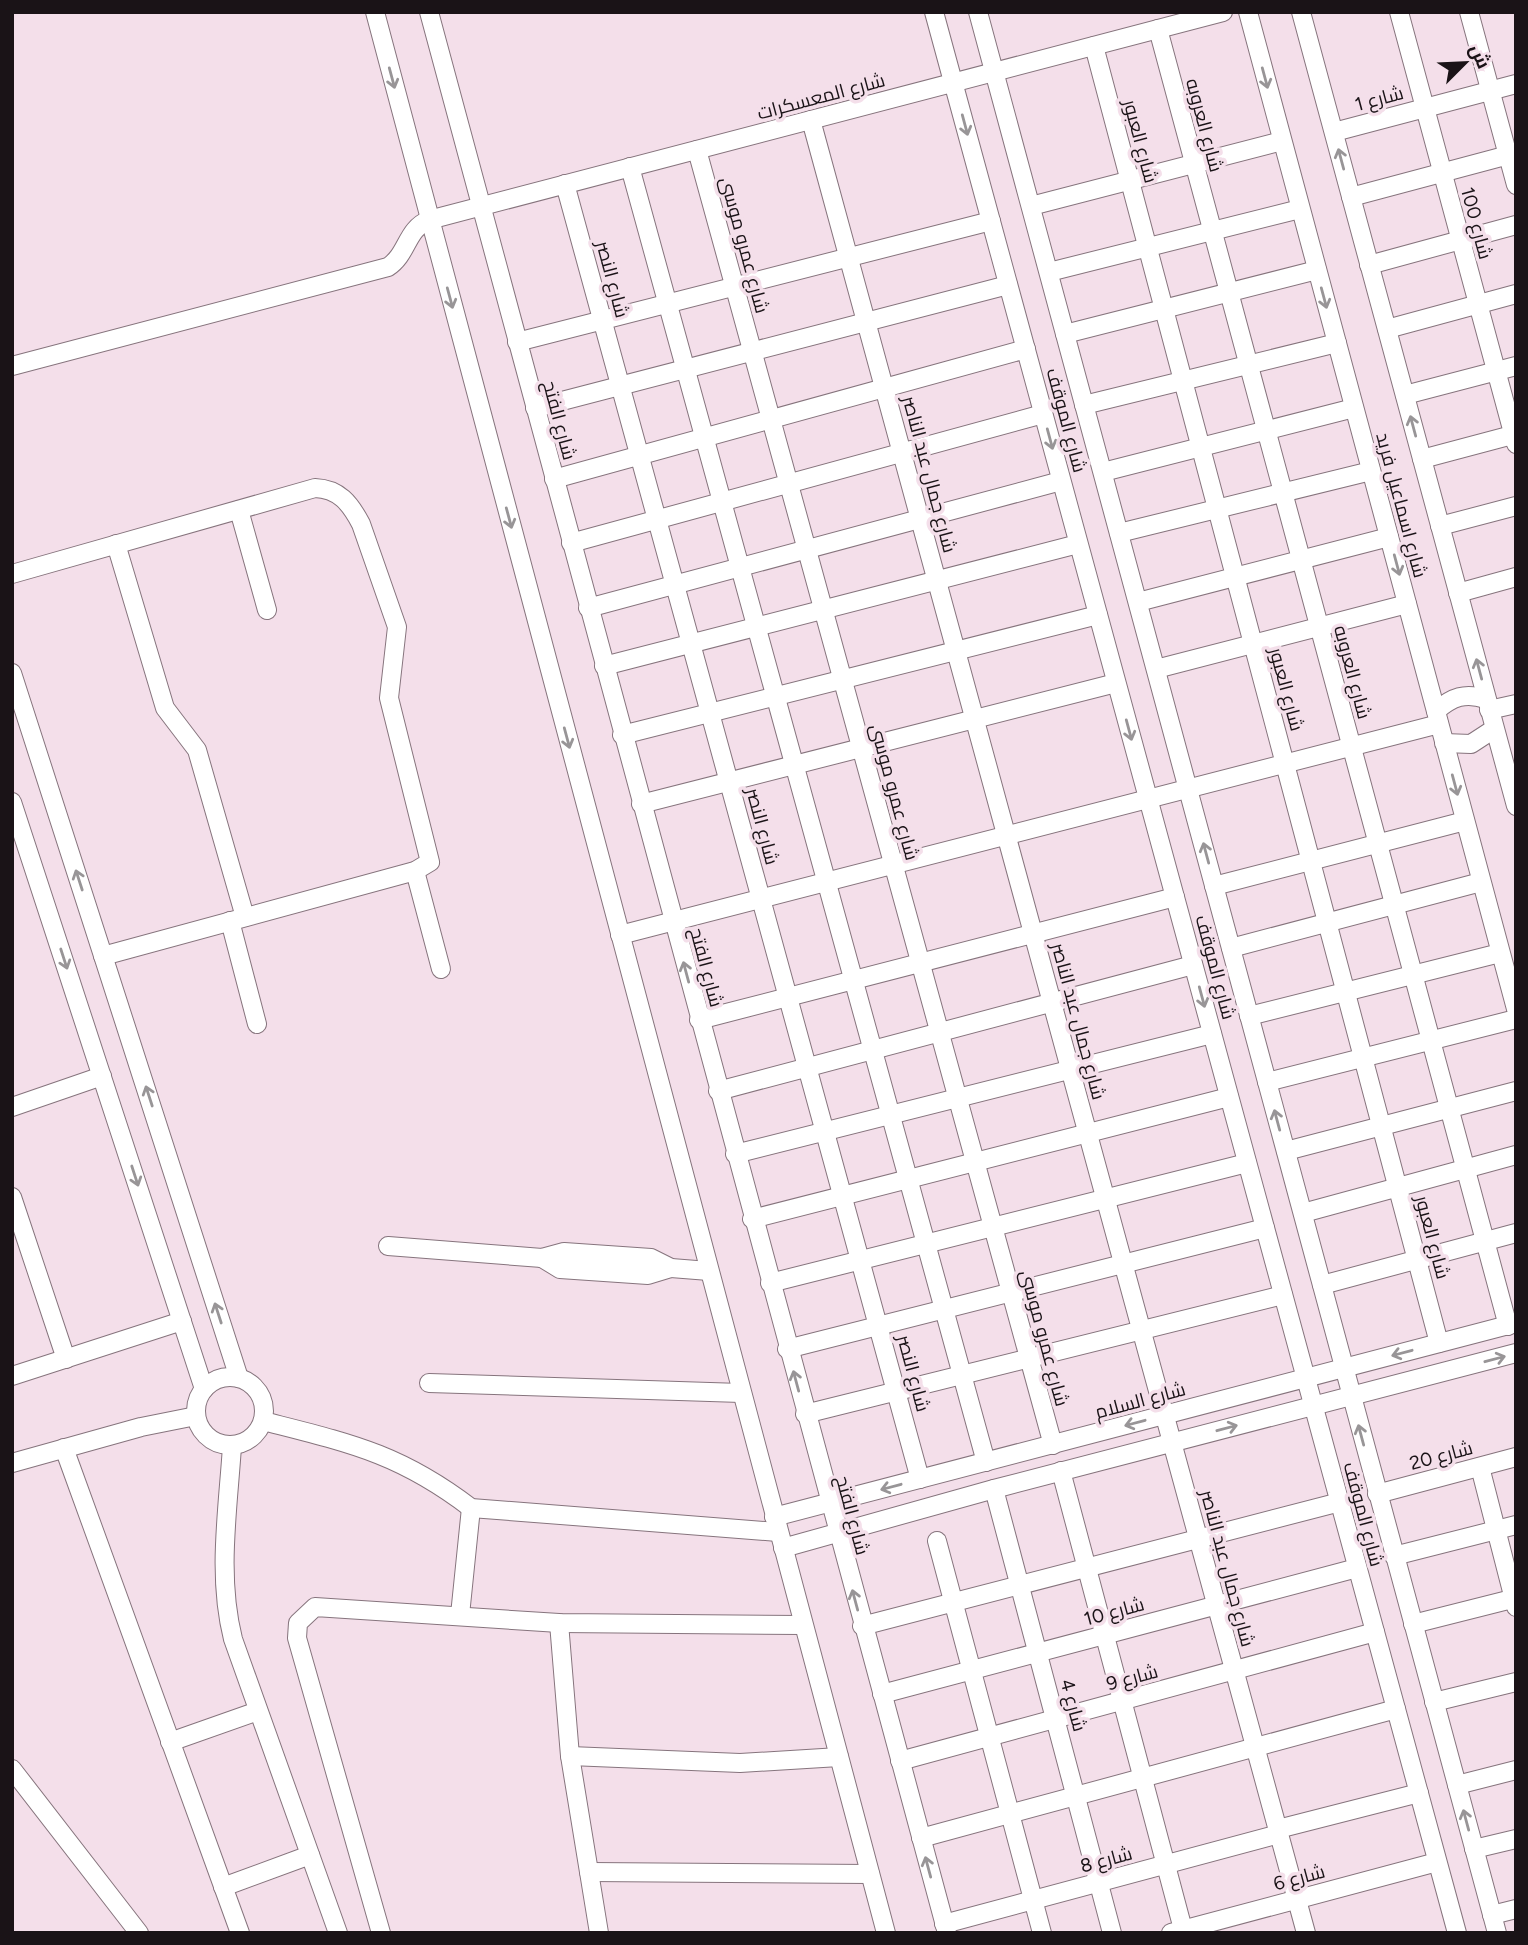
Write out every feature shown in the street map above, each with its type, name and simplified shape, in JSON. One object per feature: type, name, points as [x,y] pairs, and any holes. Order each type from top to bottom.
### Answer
[{"type":"street","points":[[375,12],[886,1933]]},
{"type":"street","name":"شارع الفتح","points":[[429,12],[828,1504],[945,1928]]},
{"type":"street","name":"شارع الموقف","points":[[934,12],[1457,1933]]},
{"type":"street","name":"شارع الموقف","points":[[978,12],[1494,1924]]},
{"type":"street","name":"شارع المعسكرات","points":[[429,219],[1223,12]]},
{"type":"street","name":"شارع اسماعيل فريد","points":[[1248,12],[1516,1009]]},
{"type":"street","name":"شارع اسماعيل فريد","points":[[1301,12],[1516,806]]},
{"type":"street","name":"شارع 100","points":[[1399,12],[1515,438]]},
{"type":"street","points":[[1469,12],[1490,91],[1512,154],[1516,186]]},
{"type":"street","name":"شارع العروبه","points":[[1158,29],[1465,1169],[1512,1324]]},
{"type":"street","name":"شارع العبور","points":[[1094,46],[1439,1343]]},
{"type":"street","name":"شارع 1","points":[[1334,132],[1516,84]]},
{"type":"street","name":"شارع جمال عبد الناصر","points":[[811,120],[1306,1933]]},
{"type":"street","points":[[1031,206],[1282,141]]},
{"type":"street","name":"شارع عمرو موسى","points":[[697,150],[1053,1445]]},
{"type":"street","points":[[1351,197],[1512,154]]},
{"type":"street","points":[[630,167],[985,1462]]},
{"type":"street","name":"شارع النصر","points":[[565,184],[920,1479]]},
{"type":"street","points":[[1049,272],[1300,209]]},
{"type":"street","points":[[12,366],[388,267],[404,252],[415,227],[429,219]]},
{"type":"street","points":[[517,342],[991,221]]},
{"type":"street","points":[[1369,265],[1516,225]]},
{"type":"street","points":[[1065,334],[1317,270]]},
{"type":"street","points":[[535,408],[1008,285]]},
{"type":"street","points":[[1387,329],[1516,294]]},
{"type":"street","points":[[1084,405],[1337,342]]},
{"type":"street","points":[[554,479],[1026,349]]},
{"type":"street","points":[[1405,395],[1516,366]]},
{"type":"street","points":[[1103,472],[1354,408]]},
{"type":"street","points":[[571,543],[1043,414]]},
{"type":"street","points":[[1422,459],[1515,438]]},
{"type":"street","points":[[1119,533],[1371,471]]},
{"type":"street","points":[[588,608],[1061,481]]},
{"type":"street","points":[[12,574],[315,488],[329,488],[353,508],[361,524],[397,627],[389,698],[430,852],[430,862],[415,872],[103,956]]},
{"type":"street","points":[[1440,526],[1516,506]]},
{"type":"street","points":[[239,510],[267,610]]},
{"type":"street","points":[[1138,602],[1389,537]]},
{"type":"street","points":[[116,544],[165,708],[197,750],[238,919],[257,1024]]},
{"type":"street","points":[[604,666],[1078,544]]},
{"type":"street","points":[[1458,593],[1516,577]]},
{"type":"street","points":[[1156,669],[1407,604]]},
{"type":"street","points":[[622,735],[1098,615]]},
{"type":"street","points":[[12,673],[239,1378]]},
{"type":"street","points":[[641,804],[1116,683]]},
{"type":"street","points":[[620,936],[1352,747],[1437,717],[1460,696],[1488,704],[1516,704]]},
{"type":"street","points":[[1444,743],[1471,744],[1494,729]]},
{"type":"street","points":[[12,802],[204,1389]]},
{"type":"street","points":[[1214,886],[1465,821]]},
{"type":"street","points":[[415,872],[441,969]]},
{"type":"street","points":[[1231,948],[1481,882]]},
{"type":"street","points":[[699,1020],[1175,897]]},
{"type":"street","points":[[1250,1016],[1500,953]]},
{"type":"street","points":[[718,1091],[1193,965]]},
{"type":"street","points":[[1267,1082],[1516,1019]]},
{"type":"street","points":[[735,1154],[1212,1034]]},
{"type":"street","points":[[12,1107],[103,1076]]},
{"type":"street","points":[[1286,1151],[1516,1091]]},
{"type":"street","points":[[752,1219],[1229,1097]]},
{"type":"street","points":[[1303,1213],[1516,1155]]},
{"type":"street","points":[[769,1283],[1247,1163]]},
{"type":"street","points":[[12,1197],[66,1359]]},
{"type":"street","points":[[787,1349],[1265,1228]]},
{"type":"street","points":[[1322,1285],[1516,1233]]},
{"type":"street","points":[[387,1246],[542,1258],[561,1269],[648,1275],[671,1268],[709,1271]]},
{"type":"street","points":[[805,1414],[1283,1295]]},
{"type":"street","points":[[12,1376],[182,1321]]},
{"type":"street","name":"شارع السلام","points":[[778,1532],[828,1504],[1512,1324]]},
{"type":"street","points":[[263,1421],[346,1441],[397,1459],[436,1481],[471,1508],[778,1532],[837,1534],[1061,1471],[1516,1353]]},
{"type":"street","points":[[220,1378],[239,1378],[248,1382],[260,1395],[263,1421],[255,1436],[232,1446],[208,1438],[196,1416],[196,1406],[204,1389],[220,1378]]},
{"type":"street","points":[[429,1383],[741,1393]]},
{"type":"street","points":[[12,1463],[196,1416]]},
{"type":"street","points":[[232,1446],[223,1585],[233,1639],[338,1933]]},
{"type":"street","points":[[64,1448],[240,1933]]},
{"type":"street","name":"شارع 20","points":[[1377,1494],[1516,1457]]},
{"type":"street","points":[[1413,1625],[1515,1601],[1480,1467]]},
{"type":"street","points":[[1061,1471],[1166,1865],[1179,1932]]},
{"type":"street","name":"شارع 4","points":[[995,1489],[1112,1933]]},
{"type":"street","points":[[862,1626],[1340,1502]]},
{"type":"street","points":[[460,1615],[471,1508]]},
{"type":"street","points":[[1394,1556],[1516,1525]]},
{"type":"street","points":[[937,1541],[1042,1933]]},
{"type":"street","name":"شارع 10","points":[[882,1694],[1357,1568]]},
{"type":"street","points":[[381,1933],[297,1638],[298,1623],[315,1607],[559,1623],[803,1625]]},
{"type":"street","points":[[559,1623],[570,1756],[599,1933]]},
{"type":"street","name":"شارع 9","points":[[900,1762],[1375,1632]]},
{"type":"street","points":[[1434,1703],[1516,1682]]},
{"type":"street","points":[[920,1838],[1396,1709]]},
{"type":"street","points":[[170,1742],[258,1711]]},
{"type":"street","points":[[570,1756],[740,1763],[839,1757]]},
{"type":"street","points":[[12,1769],[139,1933]]},
{"type":"street","points":[[1457,1785],[1516,1770]]},
{"type":"street","name":"شارع 8","points":[[945,1928],[1033,1900],[1419,1793]]},
{"type":"street","points":[[1474,1849],[1516,1839]]},
{"type":"street","points":[[223,1887],[310,1855]]},
{"type":"street","name":"شارع 6","points":[[1179,1932],[1437,1862]]},
{"type":"street","points":[[589,1872],[870,1874]]},
{"type":"street","points":[[1494,1924],[1516,1909]]}]
